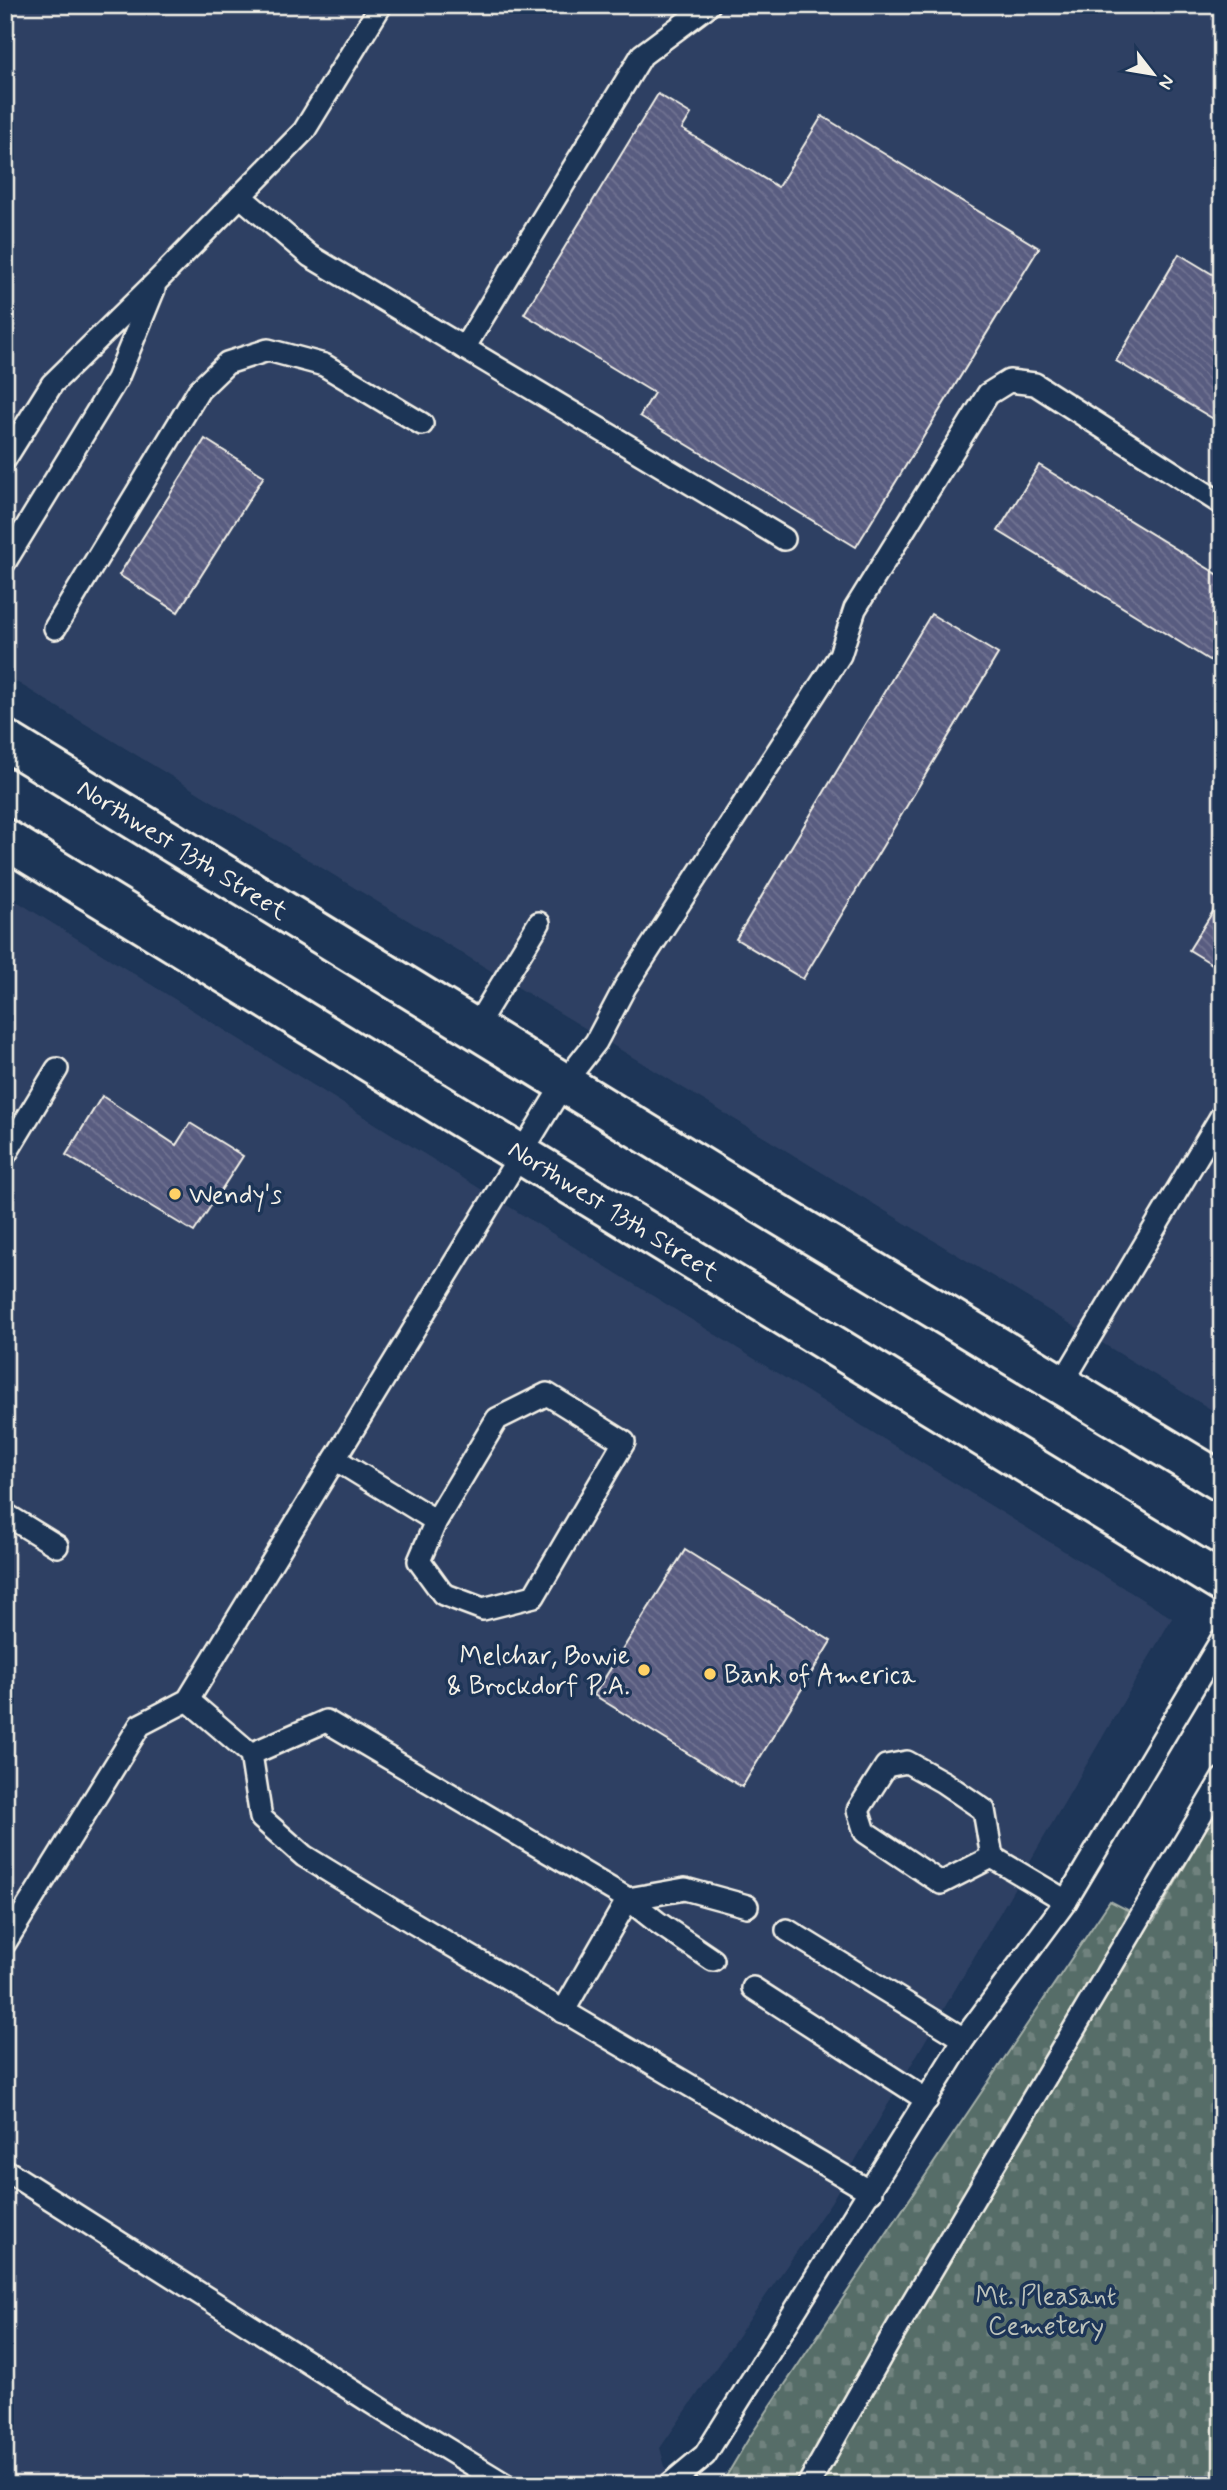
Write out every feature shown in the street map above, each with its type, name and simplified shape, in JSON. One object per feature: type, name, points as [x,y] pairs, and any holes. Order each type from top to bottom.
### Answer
[{"type":"main road","name":"Northwest 13th Street","points":[[5,740],[1222,1482]]},
{"type":"main road","name":"Northwest 13th Street","points":[[5,839],[1222,1583]]},
{"type":"lane","points":[[5,459],[52,384],[158,281],[304,131],[381,5]]},
{"type":"lane","points":[[464,348],[642,55],[709,5]]},
{"type":"lane","points":[[240,196],[310,256],[784,539]]},
{"type":"lane","points":[[5,562],[117,379],[158,281]]},
{"type":"lane","points":[[55,628],[199,390],[227,363],[268,350],[324,365],[422,424]]},
{"type":"lane","points":[[5,1943],[140,1725],[188,1700],[564,1083],[596,1042],[625,986],[840,656],[855,610],[988,394],[1009,382],[1035,384],[1222,504]]},
{"type":"lane","points":[[475,1028],[539,923]]},
{"type":"lane","points":[[5,1155],[57,1069]]},
{"type":"lane","points":[[1061,1385],[1222,1115]]},
{"type":"lane","points":[[547,1394],[624,1442],[534,1596],[483,1609],[443,1594],[419,1561],[436,1521],[497,1419],[547,1394]]},
{"type":"lane","points":[[335,1459],[436,1521]]},
{"type":"lane","points":[[5,1514],[57,1546]]},
{"type":"lane","points":[[669,2485],[705,2455],[964,2039],[1066,1901],[1222,1639]]},
{"type":"lane","points":[[188,1700],[251,1754],[261,1818],[304,1856],[871,2192]]},
{"type":"lane","points":[[251,1754],[326,1721],[628,1899],[713,1960]]},
{"type":"lane","points":[[992,1857],[941,1883],[865,1832],[858,1810],[886,1766],[907,1762],[984,1810],[992,1857],[1066,1901]]},
{"type":"lane","points":[[808,2485],[890,2340],[1222,1779]]},
{"type":"lane","points":[[628,1899],[685,1889],[747,1906]]},
{"type":"lane","points":[[564,2011],[628,1899]]},
{"type":"lane","points":[[787,1930],[964,2039]]},
{"type":"lane","points":[[753,1988],[927,2100]]},
{"type":"lane","points":[[5,2170],[506,2485]]},
{"type":"shaded area","points":[[5,5],[1222,5],[1222,1416],[5,675]]},
{"type":"shaded area","points":[[5,894],[1172,1618],[831,2202],[660,2448],[670,2485],[5,2485]]},
{"type":"green space","name":"Mt. Pleasant Cemetery","points":[[1222,1800],[1222,2485],[721,2485],[749,2438],[1110,1901],[1153,1923]]},
{"type":"building","points":[[658,94],[691,114],[682,129],[778,187],[822,116],[1039,248],[856,547],[640,416],[654,393],[524,314]]},
{"type":"building","points":[[1179,254],[1222,280],[1222,424],[1116,361]]},
{"type":"building","points":[[205,439],[264,476],[178,612],[119,575]]},
{"type":"building","points":[[1039,465],[1222,577],[1222,668],[998,531]]},
{"type":"building","points":[[931,614],[998,654],[803,979],[736,939]]},
{"type":"building","points":[[1222,897],[1222,970],[1189,950]]},
{"type":"building","name":"Wendy's","points":[[102,1096],[176,1145],[190,1123],[243,1156],[194,1232],[66,1155]]},
{"type":"building","points":[[685,1550],[831,1641],[742,1787],[594,1695]]},
{"type":"place","name":"Wendy's","points":[[175,1194]]},
{"type":"place","name":"Melchar, Bowie & Brockdorf P.A.","points":[[644,1670]]},
{"type":"place","name":"Bank of America","points":[[710,1674]]}]
